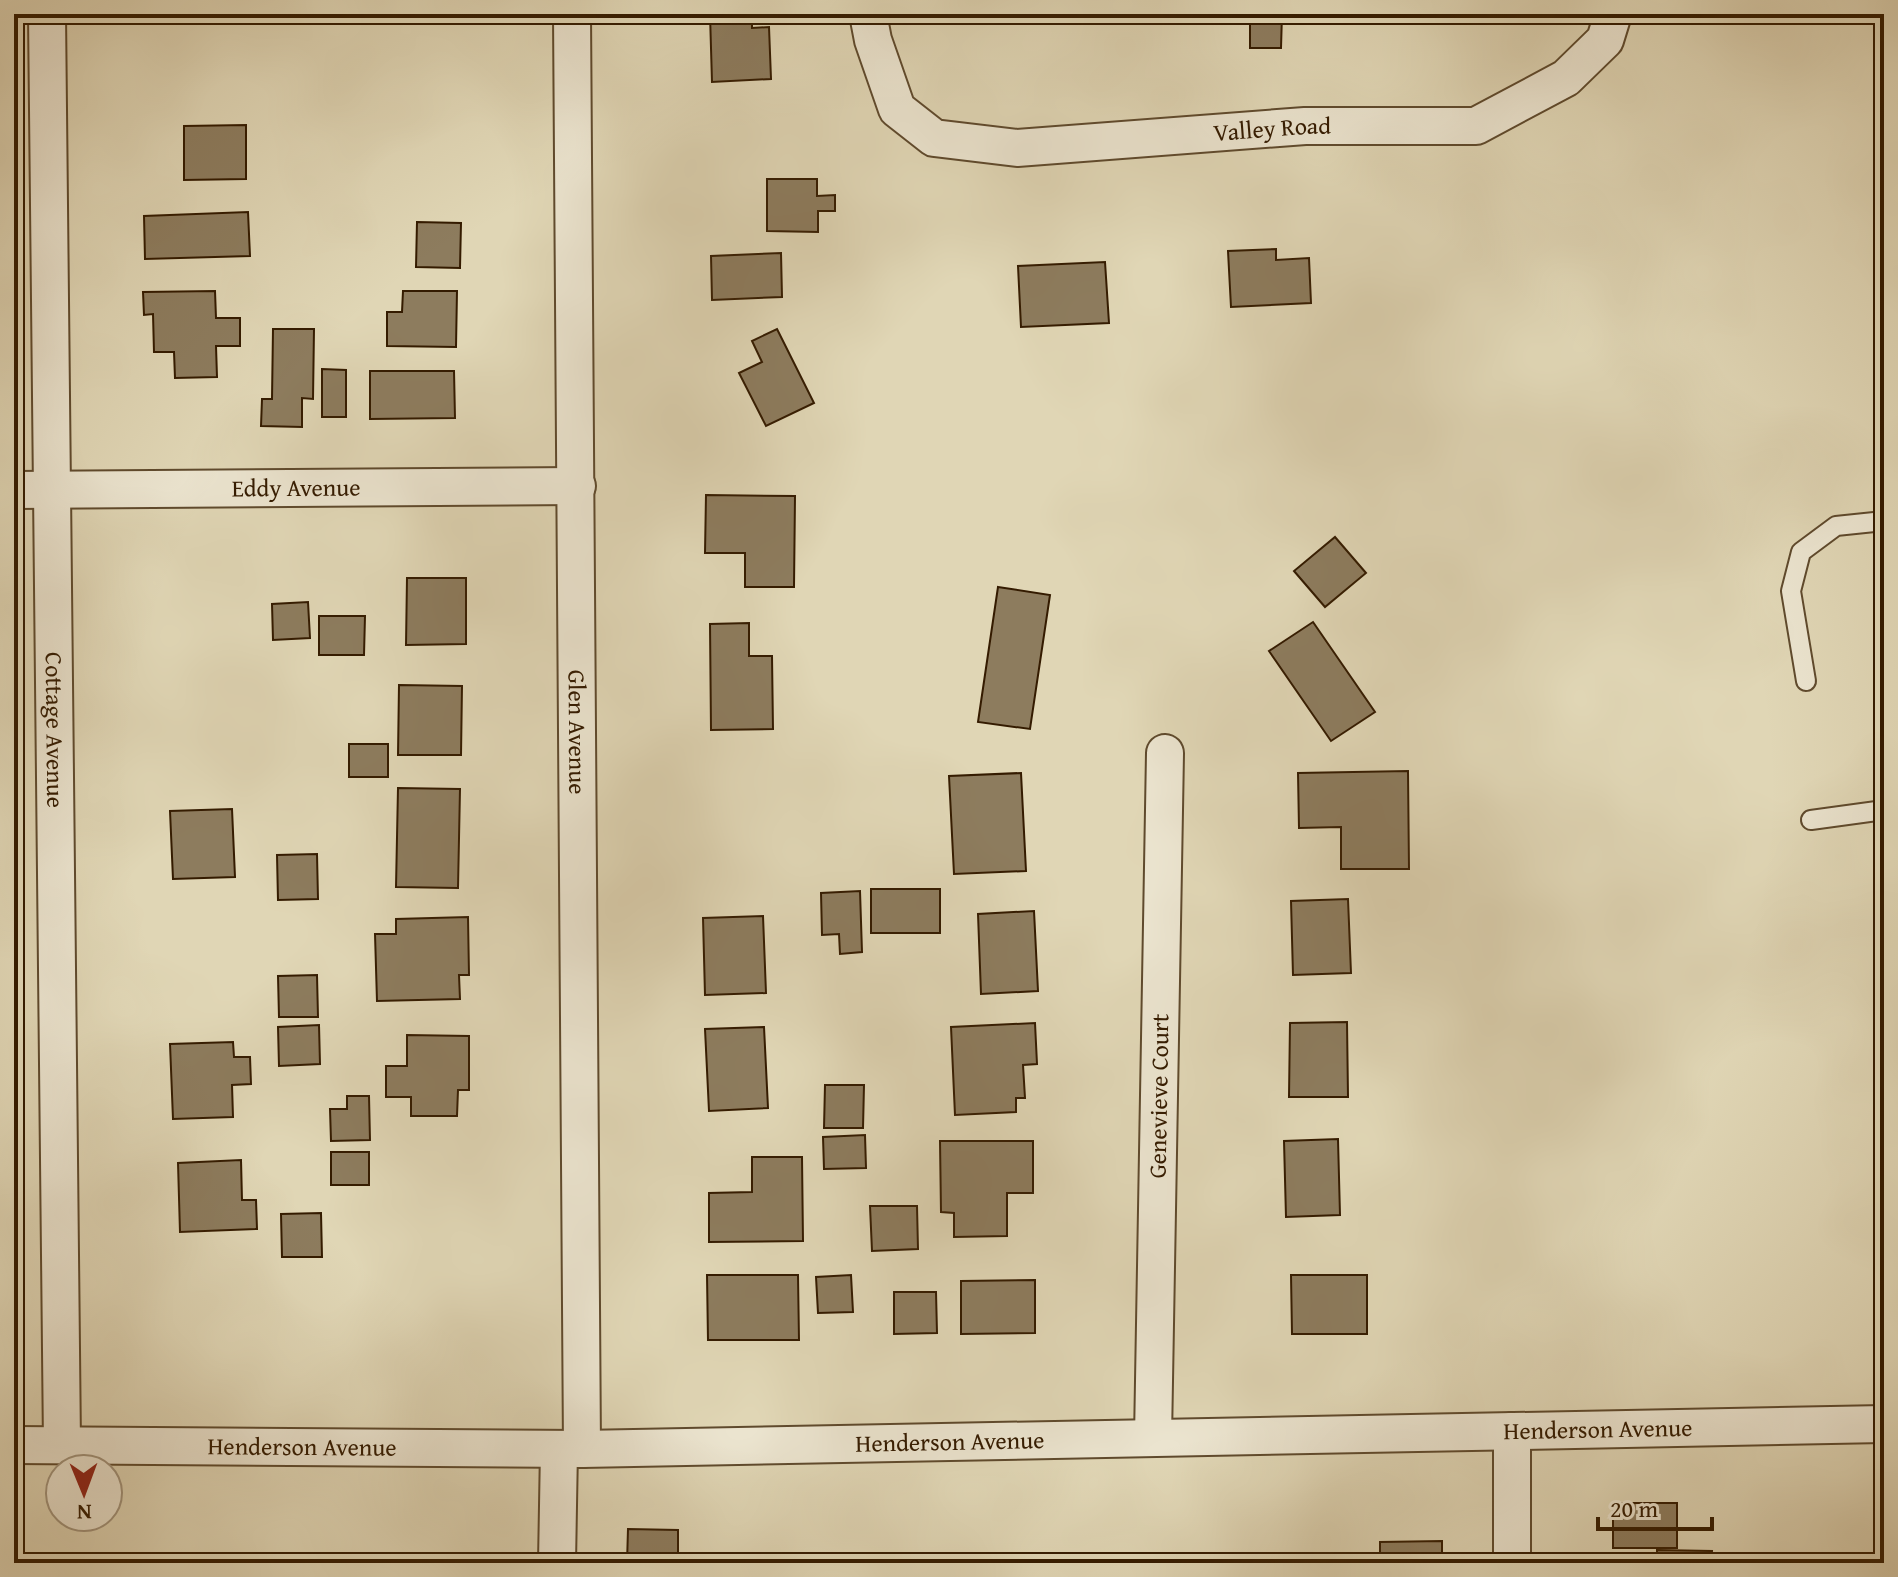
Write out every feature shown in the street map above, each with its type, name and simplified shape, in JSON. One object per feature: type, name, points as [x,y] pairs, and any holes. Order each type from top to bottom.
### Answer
[{"type":"street","name":"Cottage Avenue","points":[[47,14],[62,1445]]},
{"type":"street","name":"Glen Avenue","points":[[557,1563],[570,1449],[577,486],[572,14]]},
{"type":"street","name":"Valley Road","points":[[868,14],[873,40],[897,109],[934,138],[1017,148],[1305,126],[1476,126],[1566,78],[1605,40],[1613,14]]},
{"type":"street","name":"Eddy Avenue","points":[[14,490],[577,486]]},
{"type":"street","name":"Genevieve Court","points":[[1153,1438],[1165,753]]},
{"type":"street","name":"Henderson Avenue","points":[[14,1445],[570,1449],[1884,1424]]},
{"type":"street","points":[[1512,1431],[1512,1563]]},
{"type":"lane","points":[[1806,681],[1791,591],[1801,552],[1836,526],[1884,521]]},
{"type":"lane","points":[[1811,820],[1884,810]]},
{"type":"building","points":[[710,14],[752,14],[752,28],[769,27],[771,79],[712,82]]},
{"type":"building","points":[[1250,14],[1282,14],[1281,48],[1250,48]]},
{"type":"building","points":[[246,125],[246,179],[184,180],[184,126]]},
{"type":"building","points":[[767,179],[817,179],[817,196],[835,195],[835,211],[818,211],[818,232],[767,231]]},
{"type":"building","points":[[248,212],[250,256],[145,259],[144,216]]},
{"type":"building","points":[[417,222],[461,223],[460,268],[416,267]]},
{"type":"building","points":[[1276,249],[1276,260],[1309,258],[1311,303],[1231,307],[1228,251]]},
{"type":"building","points":[[781,253],[782,297],[712,300],[711,256]]},
{"type":"building","points":[[1105,262],[1109,323],[1021,327],[1018,266]]},
{"type":"building","points":[[215,291],[216,318],[240,318],[240,346],[216,346],[217,377],[175,378],[174,352],[154,352],[153,314],[144,315],[143,292]]},
{"type":"building","points":[[403,291],[457,291],[456,347],[387,346],[387,312],[402,312]]},
{"type":"building","points":[[273,329],[314,329],[313,399],[302,398],[302,427],[261,426],[262,399],[272,399]]},
{"type":"building","points":[[777,329],[814,403],[766,426],[739,373],[762,362],[752,341]]},
{"type":"building","points":[[322,369],[346,370],[346,417],[322,417]]},
{"type":"building","points":[[370,371],[454,371],[455,418],[370,419]]},
{"type":"building","points":[[706,495],[795,496],[794,587],[745,587],[745,553],[705,553]]},
{"type":"building","points":[[1335,537],[1366,573],[1325,607],[1294,571]]},
{"type":"building","points":[[407,578],[466,578],[466,644],[406,645]]},
{"type":"building","points":[[998,587],[1050,595],[1030,729],[978,722]]},
{"type":"building","points":[[308,602],[310,638],[273,640],[272,604]]},
{"type":"building","points":[[319,616],[365,616],[364,655],[319,655]]},
{"type":"building","points":[[1313,622],[1375,712],[1331,741],[1269,651]]},
{"type":"building","points":[[749,623],[749,656],[772,656],[773,729],[711,730],[710,624]]},
{"type":"building","points":[[399,685],[462,686],[461,755],[398,755]]},
{"type":"building","points":[[349,744],[388,744],[388,777],[349,777]]},
{"type":"building","points":[[1408,771],[1409,869],[1341,869],[1341,827],[1299,828],[1298,773]]},
{"type":"building","points":[[1021,773],[1026,871],[954,874],[949,776]]},
{"type":"building","points":[[398,788],[460,789],[458,888],[396,887]]},
{"type":"building","points":[[232,809],[235,877],[173,879],[170,811]]},
{"type":"building","points":[[317,854],[318,899],[278,900],[277,855]]},
{"type":"building","points":[[871,889],[940,889],[940,933],[871,933]]},
{"type":"building","points":[[860,891],[862,952],[840,954],[839,934],[822,935],[821,893]]},
{"type":"building","points":[[1348,899],[1351,973],[1293,975],[1291,901]]},
{"type":"building","points":[[1034,911],[1038,991],[981,994],[978,914]]},
{"type":"building","points":[[763,916],[766,993],[705,995],[703,918]]},
{"type":"building","points":[[468,917],[469,975],[459,975],[460,999],[377,1001],[375,934],[396,934],[396,919]]},
{"type":"building","points":[[317,975],[318,1017],[279,1017],[278,976]]},
{"type":"building","points":[[1347,1022],[1348,1097],[1289,1097],[1290,1023]]},
{"type":"building","points":[[1035,1023],[1037,1064],[1023,1065],[1025,1098],[1016,1098],[1016,1112],[955,1115],[951,1027]]},
{"type":"building","points":[[319,1025],[320,1064],[279,1066],[278,1027]]},
{"type":"building","points":[[764,1027],[768,1108],[709,1111],[705,1029]]},
{"type":"building","points":[[407,1035],[469,1036],[469,1090],[458,1090],[457,1116],[411,1116],[411,1097],[386,1097],[386,1066],[407,1066]]},
{"type":"building","points":[[233,1042],[234,1057],[250,1057],[251,1084],[232,1085],[233,1117],[173,1119],[170,1044]]},
{"type":"building","points":[[825,1085],[864,1085],[863,1128],[824,1128]]},
{"type":"building","points":[[347,1096],[369,1096],[370,1140],[331,1141],[330,1109],[347,1109]]},
{"type":"building","points":[[865,1135],[866,1168],[824,1169],[823,1137]]},
{"type":"building","points":[[1338,1139],[1340,1215],[1286,1217],[1284,1141]]},
{"type":"building","points":[[940,1141],[1033,1141],[1033,1193],[1007,1193],[1007,1236],[954,1237],[954,1213],[941,1212]]},
{"type":"building","points":[[331,1152],[369,1152],[369,1185],[331,1185]]},
{"type":"building","points":[[752,1157],[802,1157],[803,1241],[709,1242],[709,1193],[752,1192]]},
{"type":"building","points":[[241,1160],[242,1200],[256,1200],[257,1229],[180,1232],[178,1163]]},
{"type":"building","points":[[870,1206],[917,1206],[918,1249],[872,1251]]},
{"type":"building","points":[[321,1213],[322,1257],[282,1257],[281,1214]]},
{"type":"building","points":[[707,1275],[798,1275],[799,1340],[708,1340]]},
{"type":"building","points":[[851,1275],[853,1312],[818,1313],[816,1277]]},
{"type":"building","points":[[1291,1275],[1367,1275],[1367,1334],[1292,1334]]},
{"type":"building","points":[[1035,1280],[1035,1333],[961,1334],[961,1281]]},
{"type":"building","points":[[894,1292],[936,1292],[937,1333],[894,1334]]},
{"type":"building","points":[[1613,1503],[1677,1503],[1677,1548],[1613,1548]]},
{"type":"building","points":[[628,1529],[678,1530],[678,1563],[627,1563]]},
{"type":"building","points":[[1442,1541],[1442,1563],[1380,1563],[1380,1542]]},
{"type":"building","points":[[1657,1550],[1712,1551],[1711,1563],[1657,1563]]}]
